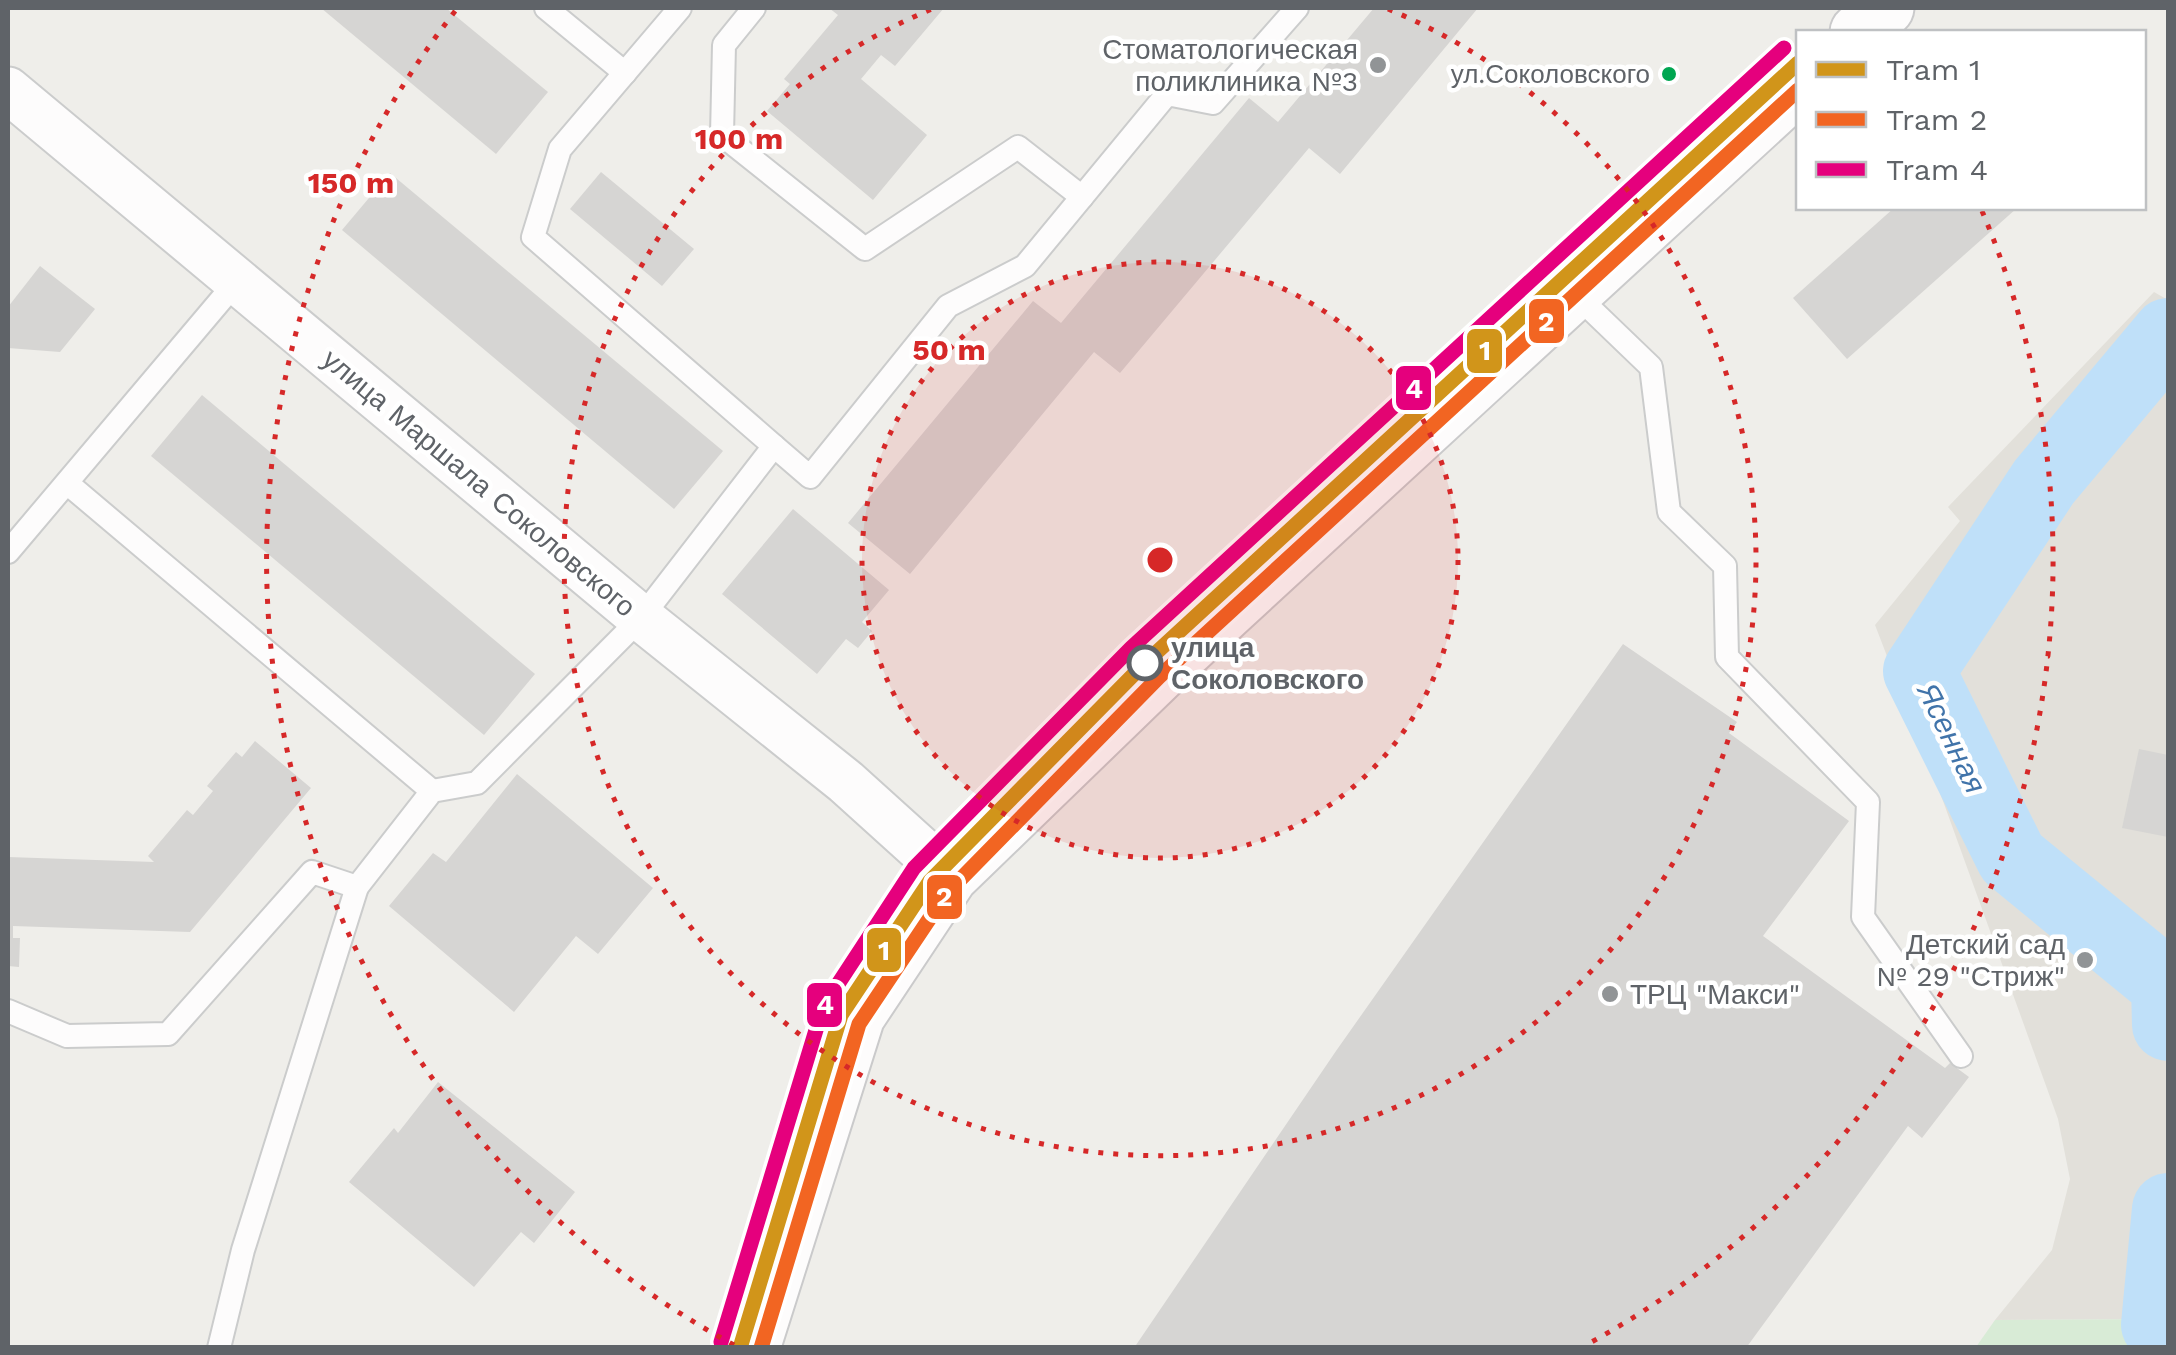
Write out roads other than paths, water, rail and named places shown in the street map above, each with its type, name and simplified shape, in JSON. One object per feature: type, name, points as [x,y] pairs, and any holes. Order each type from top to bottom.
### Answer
[{"type":"main road","points":[[1860,30],[1886,8]]},
{"type":"main road","points":[[752,1348],[856,1016],[950,876],[1166,667],[1796,88]]},
{"type":"street","name":"улица Маршала Соколовского","points":[[8,90],[641,618],[846,782],[950,876]]},
{"type":"lane","points":[[546,8],[625,73]]},
{"type":"lane","points":[[680,8],[560,148],[532,238],[810,476],[948,306],[1026,266],[1166,94],[1212,104],[1297,8]]},
{"type":"lane","points":[[754,8],[724,45],[722,135],[865,249],[1018,147],[1082,198]]},
{"type":"lane","points":[[8,552],[237,281]]},
{"type":"lane","points":[[1573,292],[1651,366],[1669,512],[1725,566],[1727,657],[1868,802],[1864,917],[1961,1056]]},
{"type":"lane","points":[[219,1348],[243,1250],[357,887],[432,791],[477,783],[641,618],[774,446]]},
{"type":"lane","points":[[67,484],[432,791]]},
{"type":"lane","points":[[8,1010],[67,1036],[168,1034],[312,872],[357,887]]},
{"type":"waterway","name":"Ясенная","points":[[2168,334],[2044,482],[1919,671],[2012,858],[2167,985],[2168,1025]]},
{"type":"waterway","name":"Ясенная","points":[[2157,1325],[2168,1209]]},
{"type":"tram line","name":"4","points":[[721,1342],[823,1007],[914,868],[1131,648],[1784,48]]},
{"type":"tram line","name":"1","points":[[740,1348],[841,1015],[930,881],[1145,663],[1796,65]]},
{"type":"tram line","name":"2","points":[[761,1348],[859,1024],[946,894],[1159,677],[1796,92]]},
{"type":"place","name":"Стоматологическая поликлиника №3","points":[[1378,65]]},
{"type":"place","name":"ул.Соколовского","points":[[1669,74]]},
{"type":"place","name":"улица Соколовского","points":[[1145,663]]},
{"type":"place","name":"Детский сад № 29 \"Стриж\"","points":[[2085,960]]},
{"type":"place","name":"ТРЦ \"Макси\"","points":[[1610,994]]}]
